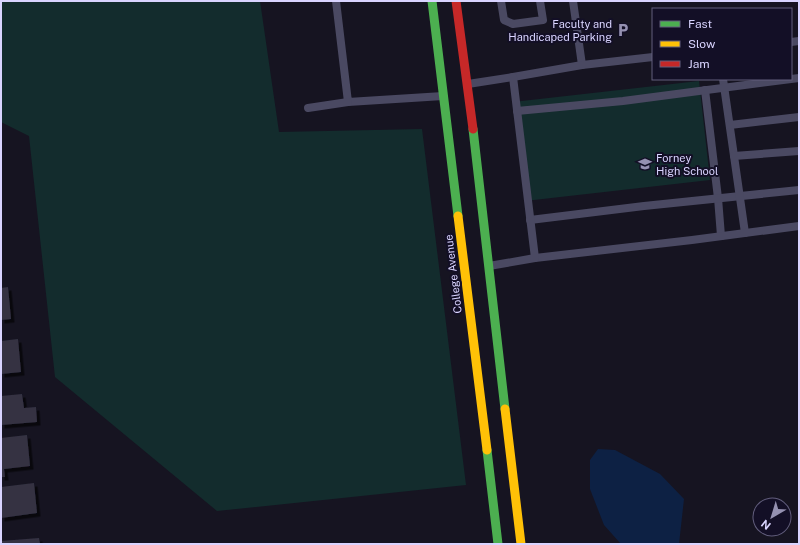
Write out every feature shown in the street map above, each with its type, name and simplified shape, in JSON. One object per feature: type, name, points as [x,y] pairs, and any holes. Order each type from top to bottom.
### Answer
[{"type":"main road","name":"College Avenue","points":[[432,1],[498,544]]},
{"type":"main road","points":[[456,1],[461,87],[482,266],[496,331],[521,544]]},
{"type":"main road","points":[[444,96],[461,87]]},
{"type":"main road","points":[[464,266],[482,266]]},
{"type":"lane","points":[[336,1],[348,102]]},
{"type":"lane","points":[[501,1],[504,20],[514,24],[543,20],[540,1]]},
{"type":"lane","points":[[574,1],[582,65]]},
{"type":"lane","points":[[461,87],[582,65],[652,57]]},
{"type":"lane","points":[[513,78],[535,258]]},
{"type":"lane","points":[[517,111],[623,101],[705,90],[724,83],[769,80]]},
{"type":"lane","points":[[724,83],[745,233]]},
{"type":"lane","points":[[705,90],[721,236]]},
{"type":"lane","points":[[308,108],[348,102],[444,96]]},
{"type":"lane","points":[[730,125],[799,117]]},
{"type":"lane","points":[[734,156],[799,151]]},
{"type":"lane","points":[[530,220],[799,190]]},
{"type":"lane","points":[[482,266],[535,258],[799,226]]},
{"type":"green space","points":[[1,1],[260,1],[279,132],[422,129],[466,485],[217,511],[55,377],[29,136],[1,122]]},
{"type":"green space","points":[[699,81],[710,180],[525,201],[513,102]]},
{"type":"water","points":[[598,449],[615,450],[660,474],[684,499],[679,544],[621,544],[604,525],[590,489],[590,460]]},
{"type":"building","points":[[8,287],[11,319],[1,320],[1,288]]},
{"type":"building","points":[[18,339],[21,372],[1,374],[1,341]]},
{"type":"building","points":[[22,394],[24,408],[36,407],[37,422],[1,425],[1,396]]},
{"type":"building","points":[[27,435],[30,466],[4,469],[5,477],[1,477],[1,438]]},
{"type":"building","points":[[34,483],[37,513],[1,518],[1,487]]},
{"type":"building","points":[[39,538],[40,544],[1,544],[1,541]]},
{"type":"traffic: fast","points":[[432,1],[458,216]]},
{"type":"traffic: fast","points":[[473,129],[505,409]]},
{"type":"traffic: fast","points":[[487,450],[498,544]]},
{"type":"traffic: slow","points":[[458,216],[487,450]]},
{"type":"traffic: slow","points":[[505,409],[521,544]]},
{"type":"traffic: jam","points":[[456,1],[473,129]]},
{"type":"place","name":"Faculty and Handicaped Parking","points":[[623,30]]},
{"type":"place","name":"Forney High School","points":[[645,164]]}]
